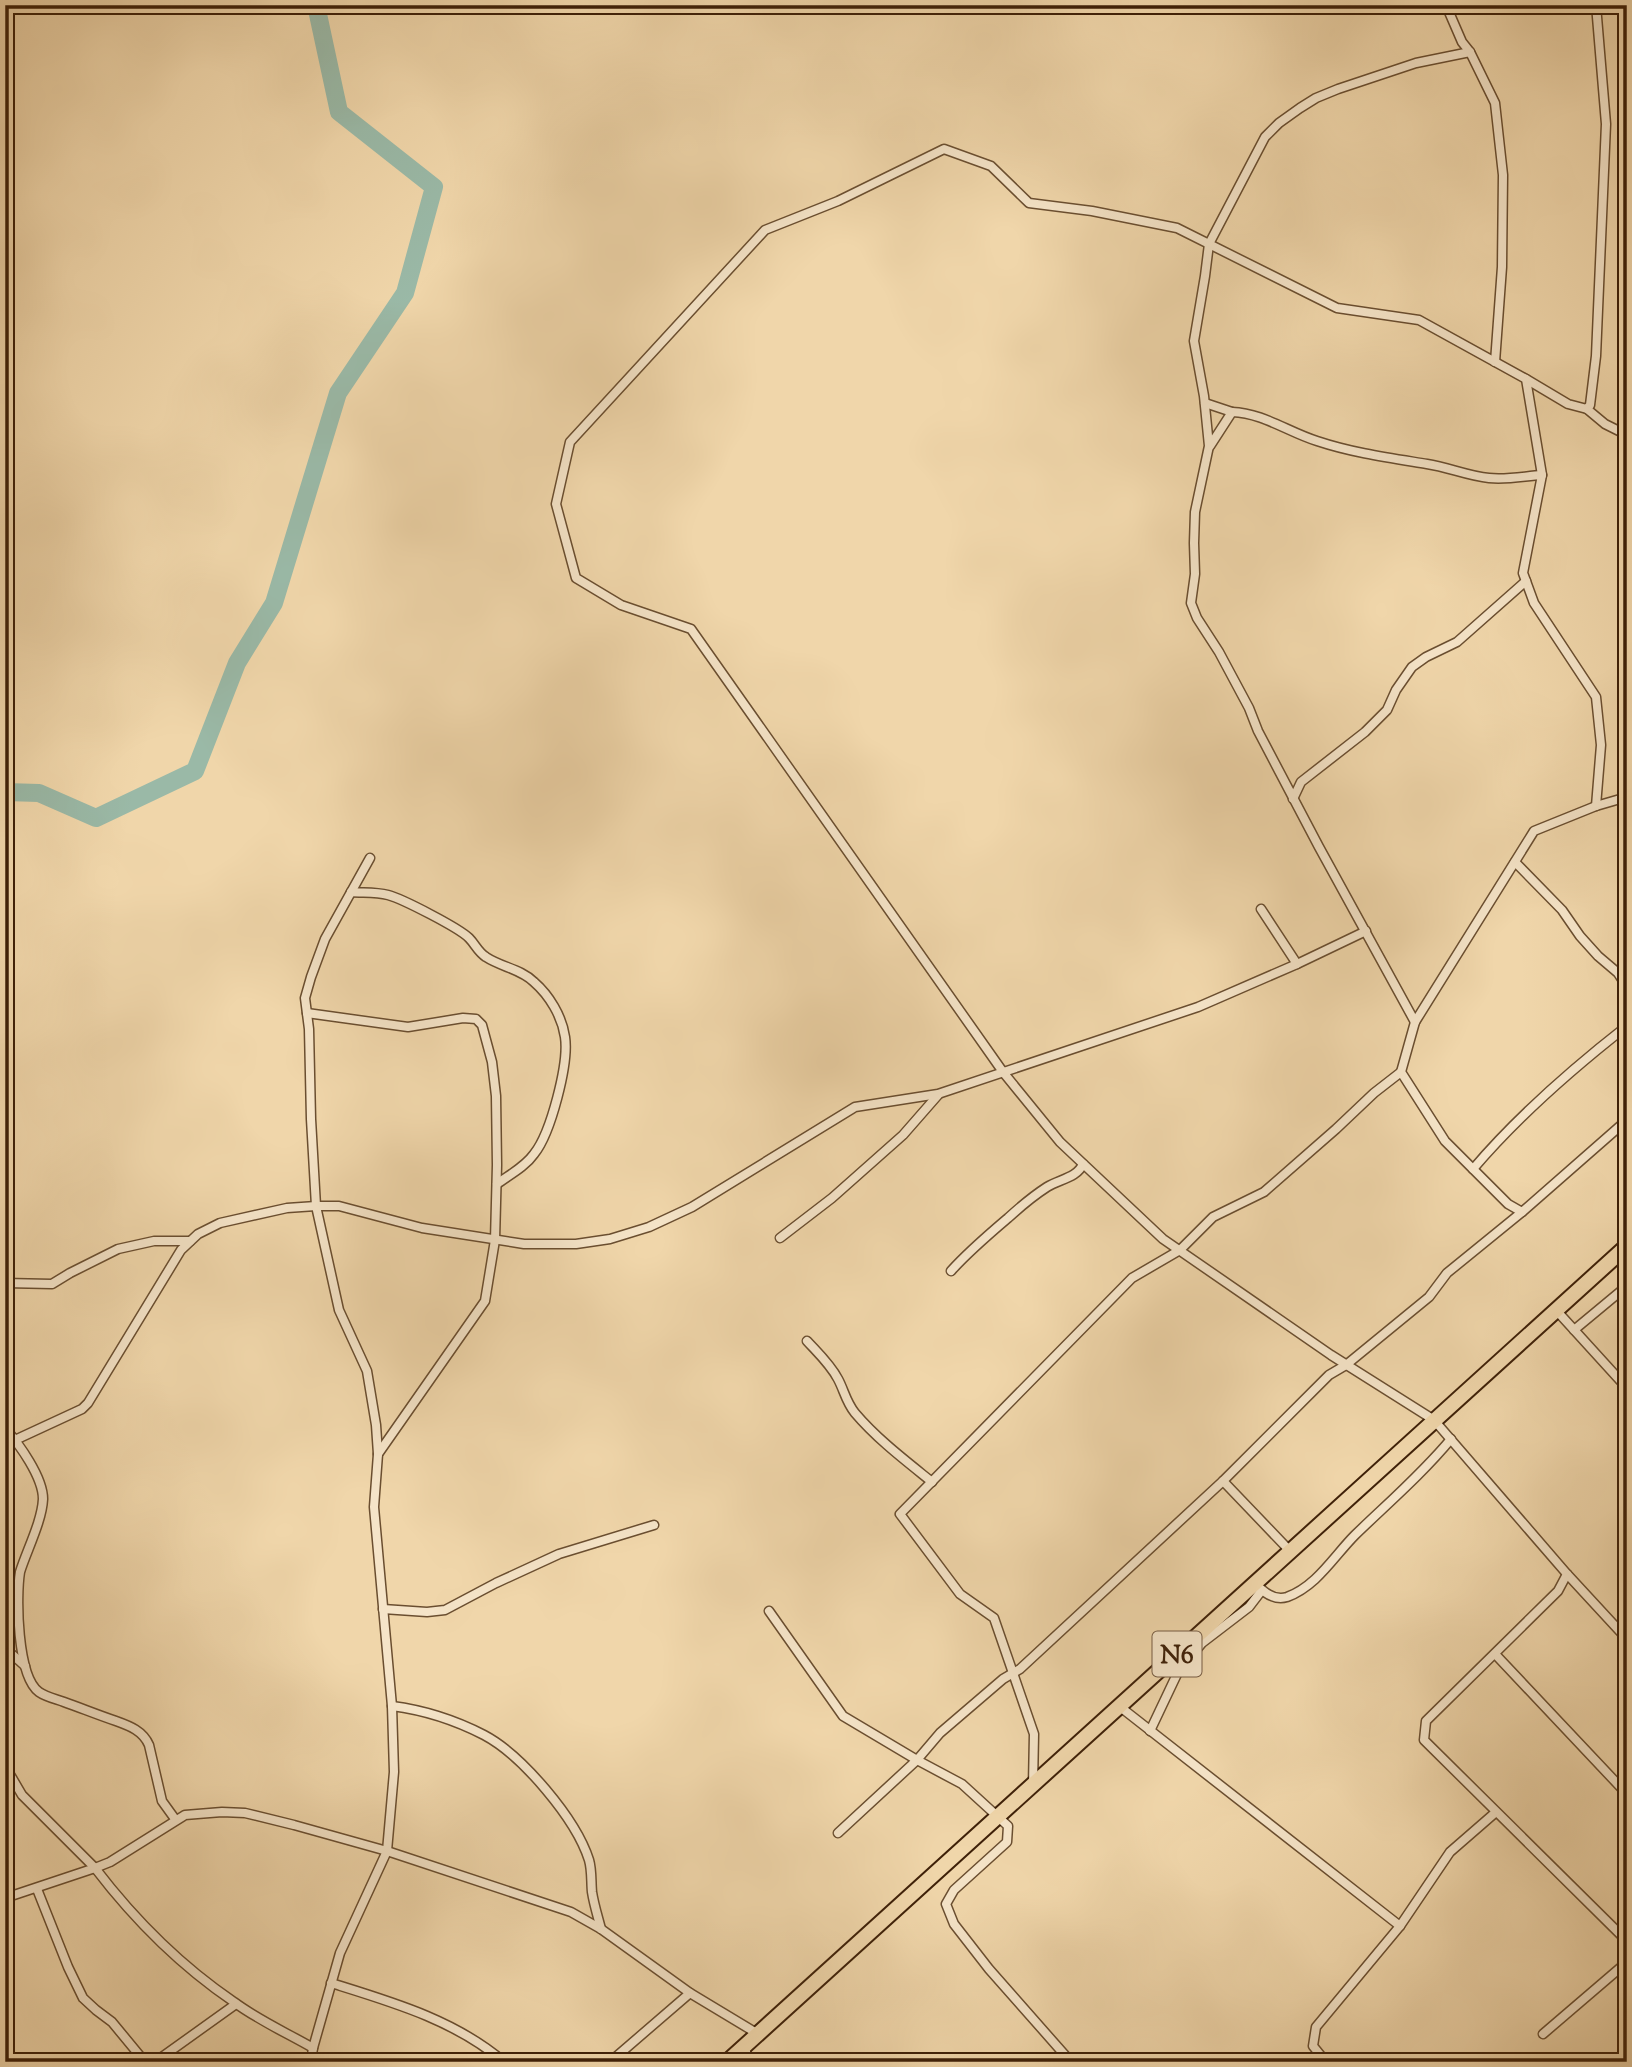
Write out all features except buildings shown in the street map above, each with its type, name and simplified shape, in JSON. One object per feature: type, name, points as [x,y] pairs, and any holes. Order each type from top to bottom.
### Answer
[{"type":"highway","name":"N6","points":[[727,2062],[1119,1706],[1258,1586],[1290,1551],[1627,1246]]},
{"type":"street","points":[[1587,409],[1590,405],[1596,356],[1606,124],[1596,5]]},
{"type":"street","points":[[1449,12],[1495,103],[1503,175],[1503,267],[1495,362]]},
{"type":"street","points":[[1209,446],[1205,403],[1194,341],[1209,244],[1265,137],[1279,123],[1316,98],[1416,64],[1470,52]]},
{"type":"street","points":[[1627,435],[1605,424],[1587,409],[1568,404],[1419,320],[1337,308],[1177,228],[1091,211],[1029,203],[991,166],[944,149],[838,201],[765,230],[570,442],[556,503],[576,578],[621,605],[691,629],[1003,1072],[1060,1142],[1163,1239],[1346,1365],[1434,1420],[1627,1639]]},
{"type":"street","points":[[1526,379],[1542,475],[1523,573],[1534,603],[1597,698],[1601,745],[1596,806]]},
{"type":"street","points":[[1205,403],[1273,422],[1303,436],[1345,449],[1443,466],[1465,474],[1503,479],[1542,475]]},
{"type":"street","points":[[1232,412],[1209,446],[1195,512],[1195,574],[1191,603],[1249,708],[1293,799],[1416,1022]]},
{"type":"street","points":[[1293,799],[1301,782],[1365,732],[1387,710],[1396,690],[1412,667],[1457,642],[1526,581]]},
{"type":"street","points":[[1033,1785],[1034,1734],[994,1618],[960,1594],[900,1514],[1132,1278],[1180,1250],[1213,1217],[1264,1192],[1401,1072],[1416,1022],[1534,831],[1596,806],[1627,797]]},
{"type":"street","points":[[312,2062],[313,2048],[340,1953],[387,1851],[394,1772],[392,1706],[374,1507],[378,1454],[372,1391],[367,1371],[339,1310],[316,1206],[305,998],[325,939],[370,858]]},
{"type":"street","points":[[1515,862],[1562,910],[1580,936],[1618,973],[1627,987]]},
{"type":"street","points":[[351,892],[398,898],[457,929],[469,937],[477,950],[487,957],[533,980],[548,997],[559,1016],[565,1037],[565,1055],[549,1129],[533,1157],[497,1184]]},
{"type":"street","points":[[1261,909],[1297,964]]},
{"type":"street","points":[[15,1440],[82,1409],[88,1403],[181,1250],[198,1234],[220,1223],[287,1208],[339,1206],[422,1228],[524,1244],[576,1244],[610,1239],[649,1227],[691,1207],[855,1107],[938,1094],[1198,1006],[1366,931]]},
{"type":"street","points":[[307,1013],[408,1027],[463,1018],[475,1019],[482,1025],[492,1062],[496,1096],[497,1184],[495,1240],[485,1301],[378,1454]]},
{"type":"street","points":[[1474,1169],[1507,1131],[1560,1081],[1627,1026]]},
{"type":"street","points":[[1401,1072],[1445,1141],[1508,1204],[1522,1212]]},
{"type":"street","points":[[780,1238],[832,1198],[904,1135],[938,1094]]},
{"type":"street","points":[[838,1833],[917,1760],[940,1733],[1003,1679],[1020,1669],[1223,1481],[1329,1375],[1346,1365],[1429,1297],[1447,1273],[1522,1212],[1627,1119]]},
{"type":"street","points":[[951,1271],[983,1238],[1024,1204],[1046,1188],[1074,1175],[1083,1164]]},
{"type":"street","points":[[5,1283],[52,1284],[118,1249],[154,1241],[190,1241]]},
{"type":"street","points":[[1574,1330],[1627,1286]]},
{"type":"street","points":[[1556,1310],[1625,1384]]},
{"type":"street","points":[[807,1341],[839,1380],[845,1399],[855,1412],[880,1438],[932,1482]]},
{"type":"street","points":[[5,1428],[15,1440],[42,1489],[41,1513],[18,1581],[19,1630],[30,1682],[42,1694],[129,1726],[145,1737],[162,1801],[175,1819]]},
{"type":"street","points":[[1150,1731],[1178,1672],[1202,1643],[1249,1607],[1258,1586],[1266,1595],[1285,1598],[1314,1581],[1352,1538],[1436,1457],[1451,1439]]},
{"type":"street","points":[[1223,1481],[1290,1551]]},
{"type":"street","points":[[383,1609],[427,1612],[445,1610],[559,1554],[654,1525]]},
{"type":"street","points":[[1567,1574],[1558,1591],[1426,1721],[1424,1740],[1627,1941]]},
{"type":"street","points":[[769,1611],[843,1716],[962,1784],[1008,1826],[1007,1842],[954,1890],[946,1904],[954,1924],[989,1969],[1071,2062]]},
{"type":"street","points":[[5,1648],[25,1666]]},
{"type":"street","points":[[1495,1654],[1627,1794]]},
{"type":"street","points":[[392,1706],[421,1710],[485,1735],[514,1756],[553,1799],[578,1835],[590,1862],[592,1892],[601,1929]]},
{"type":"street","points":[[1119,1706],[1400,1926]]},
{"type":"street","points":[[5,1766],[22,1796],[95,1868],[161,1943],[203,1980],[236,2004],[313,2048]]},
{"type":"street","points":[[1326,2062],[1313,2046],[1316,2027],[1400,1926],[1450,1852],[1496,1812]]},
{"type":"street","points":[[5,1898],[95,1868],[185,1815],[246,1813],[387,1851],[571,1912],[601,1929],[690,1993],[758,2034]]},
{"type":"street","points":[[37,1889],[83,1998],[112,2022],[145,2062]]},
{"type":"street","points":[[1544,2034],[1627,1962]]},
{"type":"street","points":[[331,1983],[398,2004],[463,2032],[490,2049],[504,2062]]},
{"type":"street","points":[[610,2062],[690,1993]]},
{"type":"street","points":[[155,2062],[236,2004]]},
{"type":"street","points":[[743,2047],[751,2062]]},
{"type":"waterway","points":[[5,792],[39,793],[96,818],[195,771],[237,663],[274,603],[338,393],[405,293],[434,187],[339,112],[316,5]]}]
